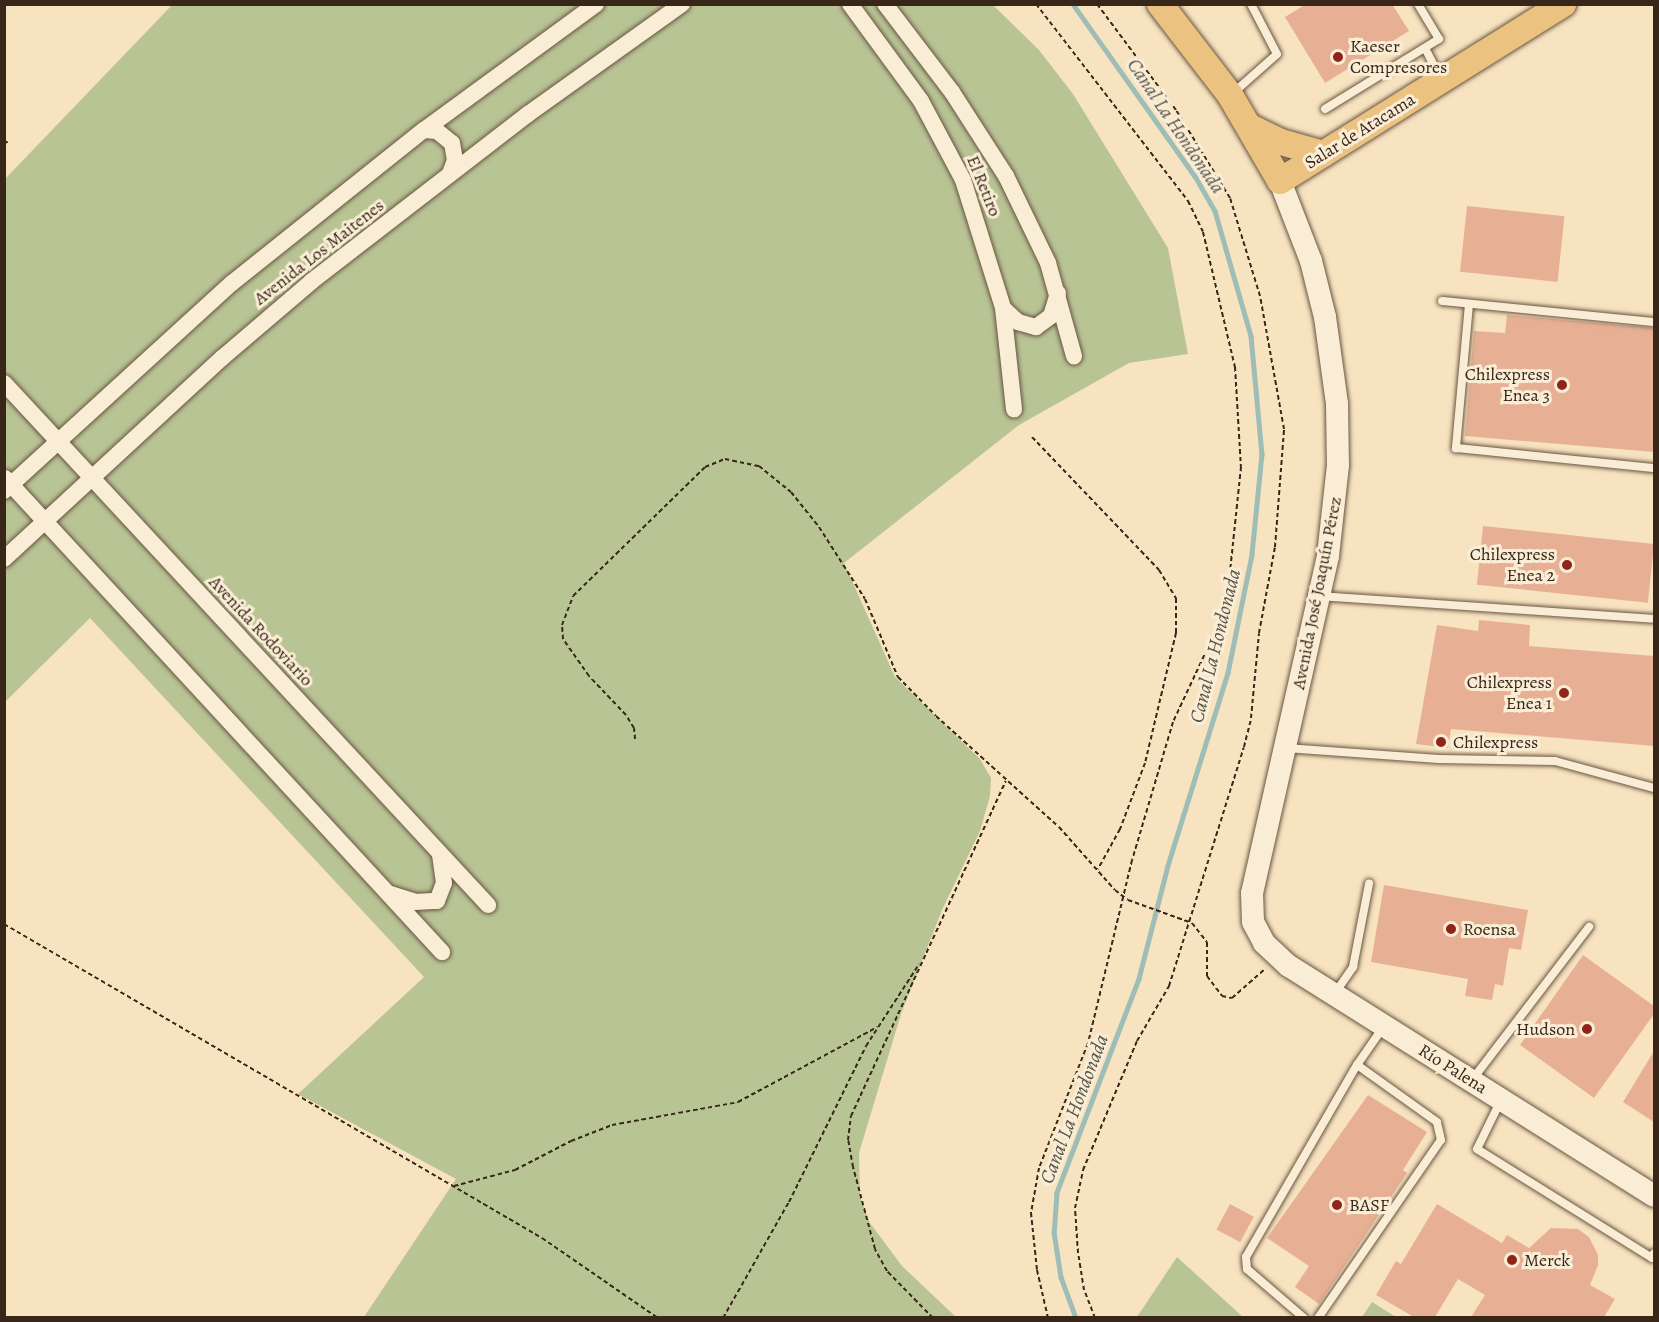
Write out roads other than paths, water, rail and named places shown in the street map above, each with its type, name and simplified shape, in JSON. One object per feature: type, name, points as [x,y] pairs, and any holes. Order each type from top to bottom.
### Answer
[{"type":"main road","name":"Avenida José Joaquín Pérez","points":[[1160,4],[1230,95],[1252,128],[1280,181],[1311,261],[1334,374],[1337,489],[1319,596],[1251,900],[1259,934]]},
{"type":"main road","name":"Salar de Atacama","points":[[1280,181],[1563,4]]},
{"type":"main road","points":[[1252,128],[1281,142],[1323,154]]},
{"type":"main road","name":"Río Palena","points":[[1259,934],[1276,956],[1654,1196]]},
{"type":"street","name":"Avenida Los Maitenes","points":[[7,484],[58,441],[232,283],[424,130],[596,4]]},
{"type":"street","name":"Avenida Los Maitenes","points":[[4,559],[260,324],[450,174],[682,4]]},
{"type":"street","name":"El Retiro","points":[[850,4],[903,74],[951,154],[973,207],[1003,308],[1014,409]]},
{"type":"street","name":"El Retiro","points":[[885,4],[990,147],[1036,233],[1058,292],[1074,356]]},
{"type":"street","points":[[424,130],[437,131],[452,143],[455,160],[450,174]]},
{"type":"street","points":[[1003,308],[1018,322],[1036,327],[1051,316],[1058,292]]},
{"type":"street","name":"Avenida Rodoviario","points":[[4,382],[488,905]]},
{"type":"street","points":[[7,484],[45,521],[442,952]]},
{"type":"street","points":[[390,894],[415,902],[437,901],[444,883],[440,854]]},
{"type":"lane","points":[[1230,95],[1277,54],[1251,4]]},
{"type":"lane","points":[[1325,109],[1439,39],[1418,4]]},
{"type":"lane","points":[[1425,48],[1441,81]]},
{"type":"lane","points":[[1442,301],[1654,322]]},
{"type":"lane","points":[[1469,304],[1456,448],[1654,468]]},
{"type":"lane","points":[[1319,596],[1654,619]]},
{"type":"lane","points":[[1285,748],[1439,759],[1555,761],[1654,788]]},
{"type":"lane","points":[[1335,994],[1353,967],[1368,884]]},
{"type":"lane","points":[[1472,1080],[1589,927]]},
{"type":"lane","points":[[1304,1317],[1247,1269],[1246,1257],[1357,1065],[1384,1025]]},
{"type":"lane","points":[[1318,1317],[1441,1140],[1437,1122],[1357,1065]]},
{"type":"lane","points":[[1502,1100],[1477,1149],[1652,1258],[1654,1254]]},
{"type":"waterway","name":"Canal La Hondonada","points":[[1073,4],[1195,176],[1215,211],[1251,336],[1262,454],[1252,555],[1228,673],[1168,866],[1139,979],[1057,1193],[1054,1232],[1061,1277],[1076,1318]]},
{"type":"place","name":"Kaeser Compresores","points":[[1338,57]]},
{"type":"place","name":"Chilexpress Enea 3","points":[[1562,385]]},
{"type":"place","name":"Chilexpress Enea 2","points":[[1567,565]]},
{"type":"place","name":"Chilexpress Enea 1","points":[[1564,693]]},
{"type":"place","name":"Chilexpress","points":[[1441,742]]},
{"type":"place","name":"Roensa","points":[[1451,929]]},
{"type":"place","name":"Hudson","points":[[1587,1029]]},
{"type":"place","name":"BASF","points":[[1337,1205]]},
{"type":"place","name":"Merck","points":[[1512,1260]]}]
